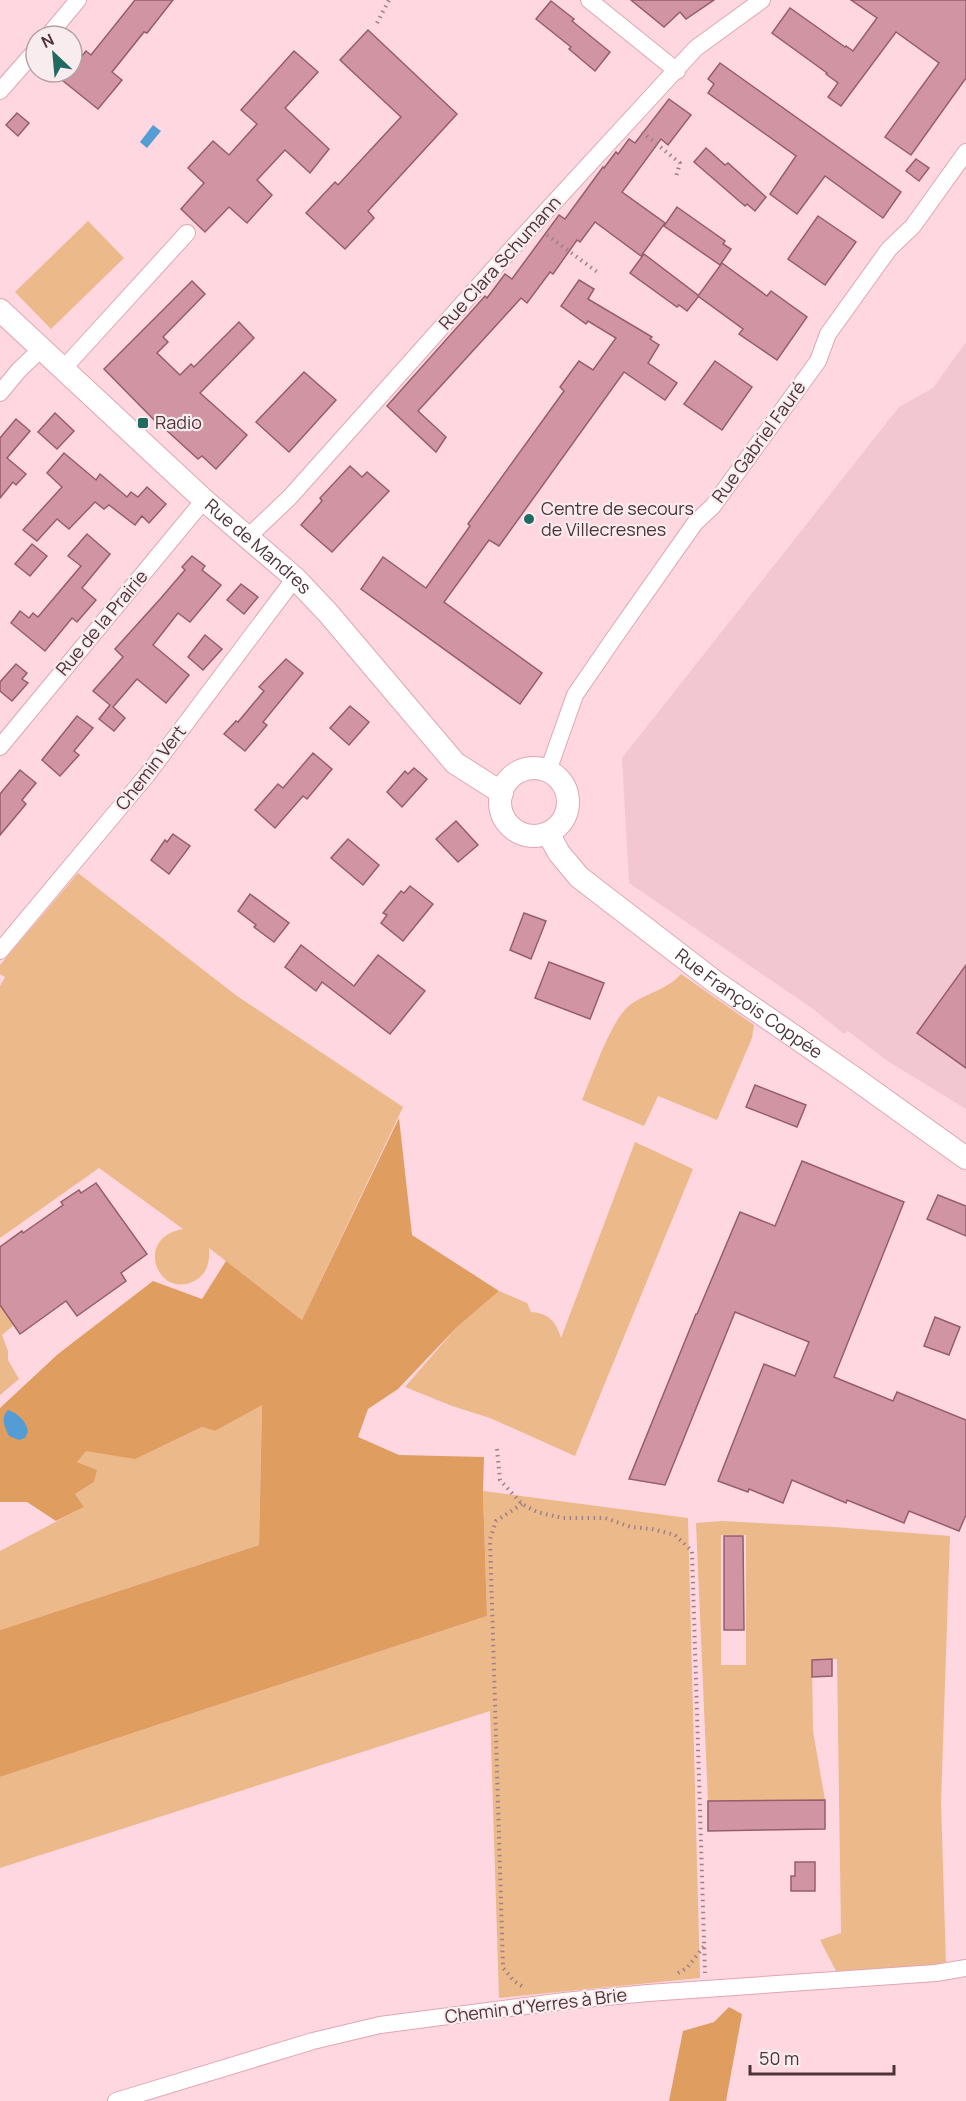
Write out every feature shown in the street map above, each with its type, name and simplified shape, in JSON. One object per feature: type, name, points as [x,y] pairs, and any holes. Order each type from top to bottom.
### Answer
[{"type":"street","points":[[58,24],[78,0]]},
{"type":"street","points":[[589,0],[677,71]]},
{"type":"street","name":"Rue Clara Schumann","points":[[248,537],[290,497],[696,48],[762,0]]},
{"type":"street","points":[[0,91],[24,64]]},
{"type":"street","name":"Rue Gabriel Fauré","points":[[548,771],[575,695],[695,523],[713,506],[818,360],[828,334],[889,249],[913,226],[966,152]]},
{"type":"street","points":[[63,369],[187,234]]},
{"type":"street","name":"Rue de Mandres","points":[[0,310],[204,500],[295,579],[328,613],[455,763],[502,793]]},
{"type":"street","points":[[0,393],[19,370],[42,348]]},
{"type":"street","name":"Rue de la Prairie","points":[[0,747],[204,500]]},
{"type":"street","name":"Chemin Vert","points":[[0,951],[147,775],[295,579]]},
{"type":"street","points":[[539,769],[548,771],[563,784],[568,802],[563,820],[548,833],[530,836],[520,833],[512,828],[502,812],[502,793],[512,777],[520,771],[539,769]]},
{"type":"street","name":"Rue François Coppée","points":[[548,833],[559,853],[579,877],[714,981],[966,1158]]},
{"type":"street","name":"Chemin d'Yerres à Brie","points":[[117,2101],[313,2040],[380,2025],[564,2001],[936,1973],[966,1968]]},
{"type":"path","points":[[377,23],[389,0]]},
{"type":"path","points":[[630,122],[680,163],[676,177]]},
{"type":"path","points":[[534,225],[600,274]]},
{"type":"path","points":[[497,1449],[500,1480],[522,1504],[537,1512],[563,1518],[605,1518],[631,1527],[652,1529],[675,1535],[692,1551],[706,1989]]},
{"type":"path","points":[[522,1504],[496,1521],[490,1539],[503,1968],[514,1981],[524,1988],[536,1986]]},
{"type":"path","points":[[678,1973],[687,1968],[705,1946]]},
{"type":"shaded area","points":[[88,221],[124,258],[51,329],[15,292]]},
{"type":"shaded area","points":[[966,342],[966,1109],[886,1060],[848,1031],[844,1034],[813,1009],[629,883],[622,758],[899,407],[933,388]]},
{"type":"shaded area","points":[[78,873],[237,996],[403,1107],[302,1320],[209,1248],[207,1266],[200,1277],[183,1284],[171,1283],[162,1276],[156,1266],[155,1255],[158,1244],[167,1235],[183,1229],[99,1168],[0,1238],[0,986],[5,977],[0,974],[0,965]]},
{"type":"shaded area","points":[[681,974],[754,1025],[752,1038],[717,1120],[658,1096],[644,1126],[582,1100],[609,1035],[623,1012],[636,1001],[669,984]]},
{"type":"shaded area","points":[[399,1118],[412,1235],[499,1291],[456,1328],[398,1389],[368,1409],[358,1437],[399,1455],[484,1457],[487,1616],[0,1777],[0,1630],[259,1545],[262,1405],[215,1431],[202,1427],[135,1459],[86,1451],[77,1462],[97,1470],[94,1482],[75,1494],[84,1507],[56,1521],[27,1502],[0,1502],[0,1408],[58,1354],[153,1281],[202,1299],[226,1261],[302,1320]]},
{"type":"shaded area","points":[[635,1142],[693,1169],[575,1456],[490,1418],[405,1387],[456,1328],[499,1291],[527,1303],[531,1312],[543,1314],[551,1319],[561,1338]]},
{"type":"shaded area","points":[[0,1305],[14,1325],[2,1335],[8,1351],[8,1360],[19,1379],[0,1395]]},
{"type":"shaded area","points":[[58,1354],[162,1446],[202,1427],[215,1431],[262,1404],[259,1545],[0,1630],[0,1551],[84,1507],[75,1494],[94,1482],[96,1470],[77,1462]]},
{"type":"shaded area","points":[[483,1491],[688,1518],[700,1978],[499,1998],[490,1711],[0,1868],[0,1777],[487,1616]]},
{"type":"shaded area","points":[[722,1521],[950,1536],[941,1802],[946,1964],[837,1973],[820,1940],[841,1933],[837,1659],[812,1660],[813,1731],[825,1800],[708,1801],[696,1523]],"holes":[[[721,1535],[746,1535],[746,1665],[721,1665]]]},
{"type":"shaded area","points":[[729,2007],[742,2014],[726,2101],[669,2101],[683,2031],[714,2022]]},
{"type":"water","points":[[153,125],[161,131],[147,148],[140,142]]},
{"type":"water","points":[[8,1410],[24,1421],[28,1432],[25,1438],[19,1440],[9,1436],[4,1419]]},
{"type":"building","points":[[135,0],[173,0],[112,72],[122,80],[98,109],[67,84],[84,84],[84,53],[86,51],[91,55]]},
{"type":"building","points":[[631,0],[714,0],[686,19],[680,12],[664,27]]},
{"type":"building","points":[[851,0],[966,0],[966,78],[911,155],[885,137],[939,63],[896,32],[841,106],[828,97],[838,83],[772,33],[790,8],[853,51],[877,18]]},
{"type":"building","points":[[551,1],[610,52],[595,71],[569,49],[571,47],[536,19]]},
{"type":"building","points":[[368,30],[457,114],[368,211],[374,218],[345,249],[306,213],[335,182],[338,185],[401,117],[340,60]]},
{"type":"building","points":[[294,51],[318,72],[285,108],[329,149],[310,173],[285,150],[257,180],[272,195],[247,223],[229,207],[205,232],[181,209],[204,183],[188,168],[213,141],[229,155],[257,124],[241,110]]},
{"type":"building","points":[[720,63],[901,192],[883,218],[825,176],[797,214],[770,194],[796,156],[708,93],[714,84],[708,79]]},
{"type":"building","points":[[669,99],[691,115],[668,145],[661,139],[622,192],[665,223],[641,256],[595,222],[580,242],[577,240],[553,274],[550,272],[527,303],[521,298],[418,411],[446,437],[436,452],[387,406],[485,296],[487,298],[505,274],[512,279],[559,215],[565,219],[616,152],[618,154],[629,139],[635,143]]},
{"type":"building","points":[[17,113],[29,123],[18,136],[6,125]]},
{"type":"building","points":[[706,148],[725,165],[728,163],[766,197],[755,211],[747,204],[745,206],[694,162]]},
{"type":"building","points":[[916,159],[929,168],[919,181],[906,171]]},
{"type":"building","points":[[677,207],[725,241],[723,244],[731,249],[720,265],[664,226]]},
{"type":"building","points":[[818,216],[856,242],[825,285],[788,259]]},
{"type":"building","points":[[644,254],[699,296],[687,311],[679,305],[677,307],[630,273]]},
{"type":"building","points":[[722,263],[767,296],[771,291],[807,317],[777,360],[739,334],[743,329],[698,296]]},
{"type":"building","points":[[579,280],[594,289],[588,299],[652,337],[650,339],[659,345],[648,363],[677,383],[665,400],[624,372],[499,546],[489,540],[444,602],[542,673],[520,704],[361,589],[383,557],[426,588],[470,526],[468,524],[564,391],[560,387],[579,361],[593,370],[616,338],[588,321],[586,324],[561,306]]},
{"type":"building","points":[[192,281],[205,294],[163,337],[168,342],[157,353],[180,375],[191,364],[194,367],[239,322],[254,338],[200,393],[247,435],[216,469],[202,456],[198,459],[163,429],[104,369]]},
{"type":"building","points":[[715,361],[752,387],[722,430],[684,404]]},
{"type":"building","points":[[304,372],[336,400],[289,452],[256,422]]},
{"type":"building","points":[[55,413],[74,431],[57,449],[38,432]]},
{"type":"building","points":[[16,419],[30,431],[7,458],[26,474],[16,485],[13,482],[0,498],[0,438]]},
{"type":"building","points":[[64,453],[96,480],[100,474],[127,497],[131,492],[138,497],[147,487],[166,504],[149,523],[142,516],[135,525],[109,505],[104,509],[95,502],[69,529],[57,519],[37,541],[23,530],[62,487],[47,473]]},
{"type":"building","points":[[350,466],[362,477],[367,472],[389,491],[332,552],[301,525],[322,501],[320,498]]},
{"type":"building","points":[[87,534],[110,554],[82,588],[96,600],[77,622],[72,618],[45,651],[11,623],[20,611],[29,618],[33,613],[38,617],[81,566],[68,556]]},
{"type":"building","points":[[32,544],[47,556],[30,576],[15,564]]},
{"type":"building","points":[[192,556],[205,566],[202,570],[221,585],[190,622],[178,613],[153,645],[189,675],[166,703],[137,679],[113,707],[125,718],[114,731],[99,719],[110,705],[93,691],[123,657],[115,649],[185,570],[182,567]]},
{"type":"building","points":[[241,584],[258,597],[244,614],[227,600]]},
{"type":"building","points":[[205,635],[222,649],[203,670],[188,657]]},
{"type":"building","points":[[286,659],[303,673],[263,722],[267,725],[245,751],[224,734],[236,721],[238,722],[264,691],[259,687]]},
{"type":"building","points":[[16,664],[27,673],[22,679],[28,683],[12,701],[0,691],[0,682]]},
{"type":"building","points":[[350,706],[369,722],[349,745],[330,728]]},
{"type":"building","points":[[77,716],[93,728],[74,751],[79,755],[60,776],[42,760]]},
{"type":"building","points":[[313,753],[332,769],[307,799],[303,796],[275,828],[255,810],[278,784],[283,788]]},
{"type":"building","points":[[414,768],[427,779],[402,807],[387,792],[405,771],[408,774]]},
{"type":"building","points":[[20,770],[36,783],[22,800],[26,804],[0,835],[0,794]]},
{"type":"building","points":[[456,821],[478,845],[458,862],[436,839]]},
{"type":"building","points":[[173,834],[190,846],[169,874],[151,860],[165,840],[167,842]]},
{"type":"building","points":[[348,839],[379,865],[363,885],[331,858]]},
{"type":"building","points":[[410,886],[433,904],[403,941],[381,923],[387,915],[383,913],[401,891],[404,893]]},
{"type":"building","points":[[250,894],[289,923],[274,942],[238,911]]},
{"type":"building","points":[[524,913],[546,921],[531,959],[510,950]]},
{"type":"building","points":[[301,945],[354,986],[378,955],[425,991],[390,1034],[322,982],[316,991],[285,967]]},
{"type":"building","points":[[549,962],[604,983],[590,1019],[535,998]]},
{"type":"building","points":[[966,965],[966,1068],[917,1033]]},
{"type":"building","points":[[755,1085],[806,1105],[797,1127],[746,1107]]},
{"type":"building","points":[[802,1161],[904,1202],[834,1377],[893,1401],[897,1392],[966,1420],[966,1515],[959,1531],[909,1511],[904,1523],[847,1500],[846,1503],[792,1480],[783,1503],[749,1489],[748,1492],[718,1481],[764,1364],[795,1376],[809,1342],[735,1312],[665,1485],[629,1479],[740,1212],[775,1226]]},
{"type":"building","points":[[96,1183],[147,1254],[121,1273],[126,1281],[77,1316],[66,1301],[20,1334],[0,1305],[0,1247],[63,1205],[61,1202],[79,1190],[81,1193]]},
{"type":"building","points":[[938,1195],[966,1206],[966,1236],[927,1219]]},
{"type":"building","points":[[935,1317],[960,1327],[949,1355],[924,1346]]},
{"type":"building","points":[[724,1536],[743,1536],[744,1630],[724,1630]]},
{"type":"building","points":[[832,1659],[832,1676],[812,1677],[812,1660]]},
{"type":"building","points":[[825,1800],[825,1829],[708,1831],[708,1801]]},
{"type":"building","points":[[795,1862],[815,1862],[815,1891],[791,1891],[791,1876],[795,1876]]},
{"type":"place","name":"Radio","points":[[143,423]]},
{"type":"place","name":"Centre de secours de Villecresnes","points":[[529,519]]}]
